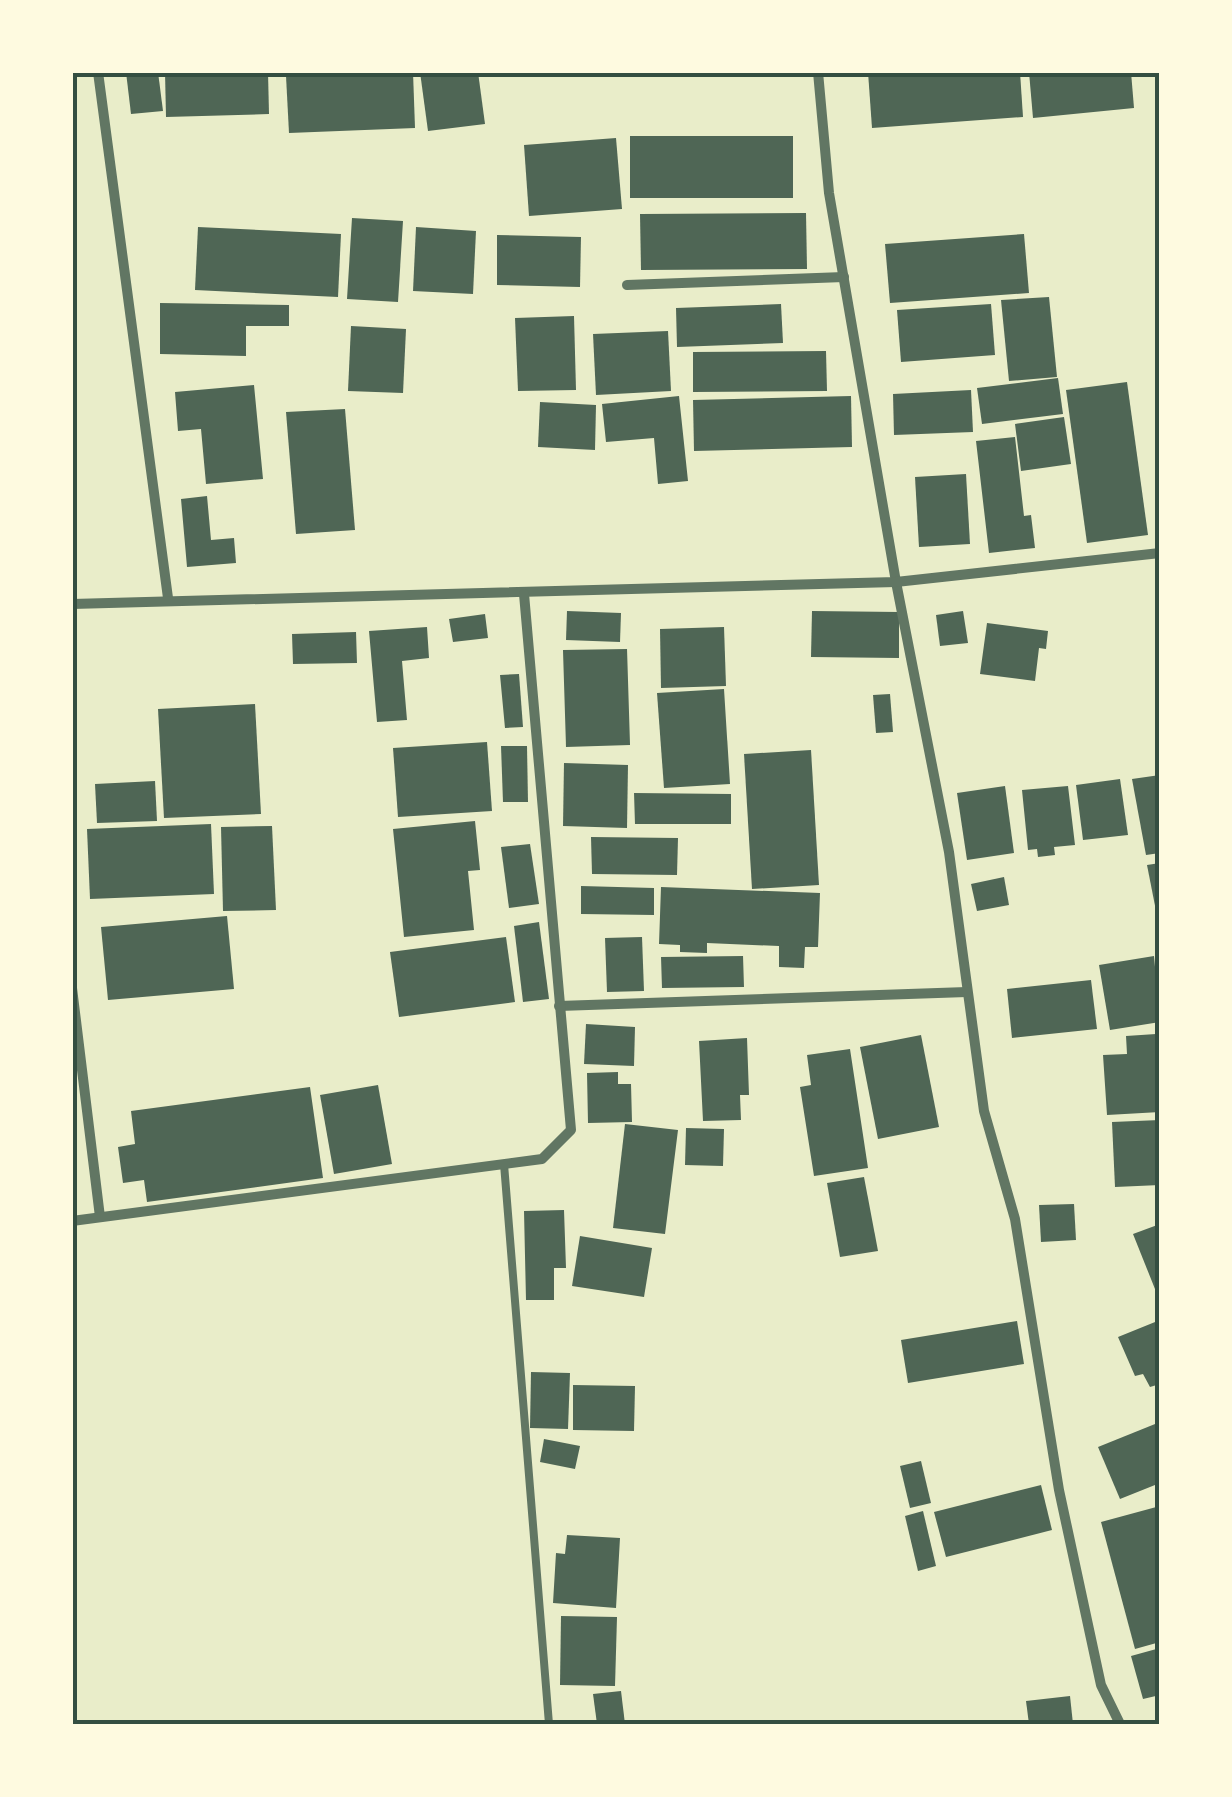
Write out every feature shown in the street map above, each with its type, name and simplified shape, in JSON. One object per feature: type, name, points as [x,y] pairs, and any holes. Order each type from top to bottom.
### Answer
[{"type":"street","points":[[98,72],[168,598]]},
{"type":"street","points":[[818,72],[829,192],[896,582],[946,833],[984,1111],[1015,1219],[1059,1490],[1101,1685],[1120,1724]]},
{"type":"street","points":[[627,285],[844,278]]},
{"type":"street","points":[[72,604],[168,598],[524,594],[896,582],[1160,553]]},
{"type":"street","points":[[72,1221],[542,1159],[571,1130],[524,594]]},
{"type":"street","points":[[72,988],[100,1217]]},
{"type":"street","points":[[559,1006],[967,992]]},
{"type":"lane","points":[[504,1164],[549,1724]]},
{"type":"building","points":[[126,72],[158,72],[163,111],[131,114]]},
{"type":"building","points":[[165,72],[268,72],[269,114],[166,117]]},
{"type":"building","points":[[413,72],[415,128],[289,133],[286,76]]},
{"type":"building","points":[[420,72],[478,72],[485,124],[428,131]]},
{"type":"building","points":[[868,72],[1020,72],[1023,117],[872,128]]},
{"type":"building","points":[[1029,72],[1131,72],[1134,108],[1033,118]]},
{"type":"building","points":[[630,136],[793,136],[793,198],[630,198]]},
{"type":"building","points":[[616,138],[622,209],[529,216],[524,145]]},
{"type":"building","points":[[806,213],[807,269],[641,270],[640,214]]},
{"type":"building","points":[[352,218],[403,221],[398,302],[347,299]]},
{"type":"building","points":[[198,227],[341,234],[338,297],[195,290]]},
{"type":"building","points":[[416,227],[476,231],[473,294],[413,291]]},
{"type":"building","points":[[1024,234],[1029,293],[890,303],[885,244]]},
{"type":"building","points":[[497,235],[581,237],[580,287],[497,285]]},
{"type":"building","points":[[1049,297],[1057,377],[1009,381],[1001,300]]},
{"type":"building","points":[[160,303],[289,305],[289,326],[246,326],[246,356],[160,354]]},
{"type":"building","points":[[781,304],[783,343],[677,347],[676,308]]},
{"type":"building","points":[[991,304],[995,355],[901,362],[897,310]]},
{"type":"building","points":[[574,316],[576,390],[518,391],[515,318]]},
{"type":"building","points":[[351,326],[406,329],[403,393],[348,391]]},
{"type":"building","points":[[668,331],[671,391],[596,395],[593,334]]},
{"type":"building","points":[[826,351],[827,391],[693,392],[693,352]]},
{"type":"building","points":[[1058,378],[1063,414],[982,424],[977,388]]},
{"type":"building","points":[[1127,382],[1148,535],[1087,543],[1066,390]]},
{"type":"building","points":[[254,385],[263,479],[206,484],[201,429],[178,431],[175,392]]},
{"type":"building","points":[[971,390],[973,432],[894,435],[893,394]]},
{"type":"building","points":[[679,396],[688,481],[658,484],[654,438],[606,442],[602,404]]},
{"type":"building","points":[[851,396],[852,447],[694,451],[693,400]]},
{"type":"building","points":[[540,402],[596,405],[595,450],[538,447]]},
{"type":"building","points":[[345,409],[355,530],[296,534],[286,412]]},
{"type":"building","points":[[1064,417],[1071,464],[1021,471],[1015,424]]},
{"type":"building","points":[[1015,437],[1024,516],[1031,515],[1035,548],[989,553],[976,441]]},
{"type":"building","points":[[966,474],[970,544],[919,547],[915,477]]},
{"type":"building","points":[[207,496],[211,540],[234,538],[236,563],[187,567],[181,499]]},
{"type":"building","points":[[567,611],[621,613],[620,642],[566,640]]},
{"type":"building","points":[[812,611],[899,612],[899,658],[811,657]]},
{"type":"building","points":[[963,611],[968,643],[940,646],[936,615]]},
{"type":"building","points":[[485,614],[488,638],[453,642],[449,619]]},
{"type":"building","points":[[987,623],[1048,631],[1046,649],[1039,648],[1035,681],[980,674]]},
{"type":"building","points":[[427,627],[429,658],[402,661],[407,720],[377,722],[369,631]]},
{"type":"building","points":[[724,627],[726,686],[661,688],[660,629]]},
{"type":"building","points":[[356,632],[357,663],[293,664],[292,634]]},
{"type":"building","points":[[627,649],[630,745],[566,747],[563,650]]},
{"type":"building","points":[[519,674],[523,727],[505,728],[500,675]]},
{"type":"building","points":[[724,689],[730,784],[664,788],[657,693]]},
{"type":"building","points":[[890,694],[893,732],[876,733],[873,695]]},
{"type":"building","points":[[255,704],[261,814],[164,818],[158,709]]},
{"type":"building","points":[[487,742],[492,811],[398,817],[393,748]]},
{"type":"building","points":[[501,746],[527,746],[528,802],[503,802]]},
{"type":"building","points":[[811,750],[819,885],[752,889],[744,754]]},
{"type":"building","points":[[564,763],[628,765],[627,828],[563,826]]},
{"type":"building","points":[[1160,775],[1160,853],[1146,855],[1132,779]]},
{"type":"building","points":[[1120,779],[1128,835],[1083,840],[1076,785]]},
{"type":"building","points":[[155,781],[157,821],[97,823],[95,784]]},
{"type":"building","points":[[1005,786],[1014,853],[967,860],[957,793]]},
{"type":"building","points":[[1068,786],[1075,845],[1054,847],[1055,855],[1038,857],[1037,849],[1028,850],[1022,790]]},
{"type":"building","points":[[634,793],[731,794],[731,824],[635,824]]},
{"type":"building","points":[[475,821],[480,870],[468,871],[474,930],[404,937],[393,829]]},
{"type":"building","points":[[211,824],[214,894],[90,899],[87,829]]},
{"type":"building","points":[[272,826],[276,910],[223,911],[221,827]]},
{"type":"building","points":[[591,837],[678,838],[677,875],[592,874]]},
{"type":"building","points":[[530,844],[539,904],[509,908],[501,847]]},
{"type":"building","points":[[1160,863],[1160,921],[1158,921],[1147,865]]},
{"type":"building","points":[[1004,877],[1009,905],[977,911],[971,884]]},
{"type":"building","points":[[581,886],[654,888],[654,915],[581,914]]},
{"type":"building","points":[[661,887],[820,893],[818,947],[805,947],[804,968],[779,967],[779,946],[707,943],[707,953],[680,952],[680,945],[659,944]]},
{"type":"building","points":[[227,916],[234,989],[108,1000],[101,927]]},
{"type":"building","points":[[539,922],[549,999],[523,1002],[514,926]]},
{"type":"building","points":[[506,937],[515,1002],[399,1017],[390,952]]},
{"type":"building","points":[[642,937],[644,991],[607,992],[605,938]]},
{"type":"building","points":[[743,956],[744,987],[662,988],[661,957]]},
{"type":"building","points":[[1154,956],[1160,1022],[1110,1030],[1099,965]]},
{"type":"building","points":[[1091,980],[1097,1029],[1012,1038],[1007,989]]},
{"type":"building","points":[[586,1024],[635,1027],[634,1066],[584,1064]]},
{"type":"building","points":[[1156,1034],[1160,1112],[1107,1115],[1103,1055],[1127,1054],[1126,1036]]},
{"type":"building","points":[[921,1035],[939,1127],[878,1139],[860,1047]]},
{"type":"building","points":[[747,1038],[749,1095],[740,1095],[741,1120],[703,1121],[699,1041]]},
{"type":"building","points":[[850,1049],[868,1168],[814,1176],[800,1087],[811,1085],[807,1055]]},
{"type":"building","points":[[618,1072],[618,1084],[631,1084],[632,1122],[588,1123],[587,1073]]},
{"type":"building","points":[[378,1085],[392,1164],[334,1174],[320,1095]]},
{"type":"building","points":[[310,1087],[323,1178],[147,1202],[144,1180],[123,1183],[118,1147],[135,1144],[131,1111]]},
{"type":"building","points":[[1160,1120],[1160,1185],[1115,1187],[1112,1122]]},
{"type":"building","points":[[625,1124],[678,1130],[665,1234],[613,1228]]},
{"type":"building","points":[[686,1128],[724,1129],[723,1166],[685,1165]]},
{"type":"building","points":[[864,1177],[878,1251],[840,1257],[827,1183]]},
{"type":"building","points":[[1074,1204],[1076,1240],[1041,1242],[1039,1205]]},
{"type":"building","points":[[564,1210],[566,1268],[554,1268],[554,1300],[526,1300],[524,1211]]},
{"type":"building","points":[[1160,1224],[1160,1293],[1157,1294],[1133,1234]]},
{"type":"building","points":[[580,1236],[652,1248],[644,1297],[572,1286]]},
{"type":"building","points":[[1160,1320],[1160,1384],[1150,1387],[1143,1374],[1135,1376],[1118,1337]]},
{"type":"building","points":[[1017,1321],[1024,1364],[908,1383],[901,1340]]},
{"type":"building","points":[[531,1372],[570,1373],[568,1429],[530,1428]]},
{"type":"building","points":[[573,1385],[635,1386],[634,1431],[573,1430]]},
{"type":"building","points":[[1160,1422],[1160,1483],[1120,1499],[1098,1447]]},
{"type":"building","points":[[544,1439],[580,1446],[575,1469],[540,1462]]},
{"type":"building","points":[[921,1461],[931,1503],[910,1508],[900,1466]]},
{"type":"building","points":[[1041,1485],[1052,1530],[946,1557],[934,1512]]},
{"type":"building","points":[[1160,1506],[1160,1642],[1135,1649],[1101,1522]]},
{"type":"building","points":[[923,1511],[936,1566],[918,1571],[905,1516]]},
{"type":"building","points":[[567,1535],[620,1538],[616,1608],[553,1603],[556,1553],[565,1554]]},
{"type":"building","points":[[561,1616],[617,1617],[615,1686],[560,1685]]},
{"type":"building","points":[[1160,1648],[1160,1695],[1143,1699],[1131,1656]]},
{"type":"building","points":[[621,1691],[625,1724],[597,1724],[593,1694]]},
{"type":"building","points":[[1070,1696],[1073,1724],[1029,1724],[1026,1701]]}]
